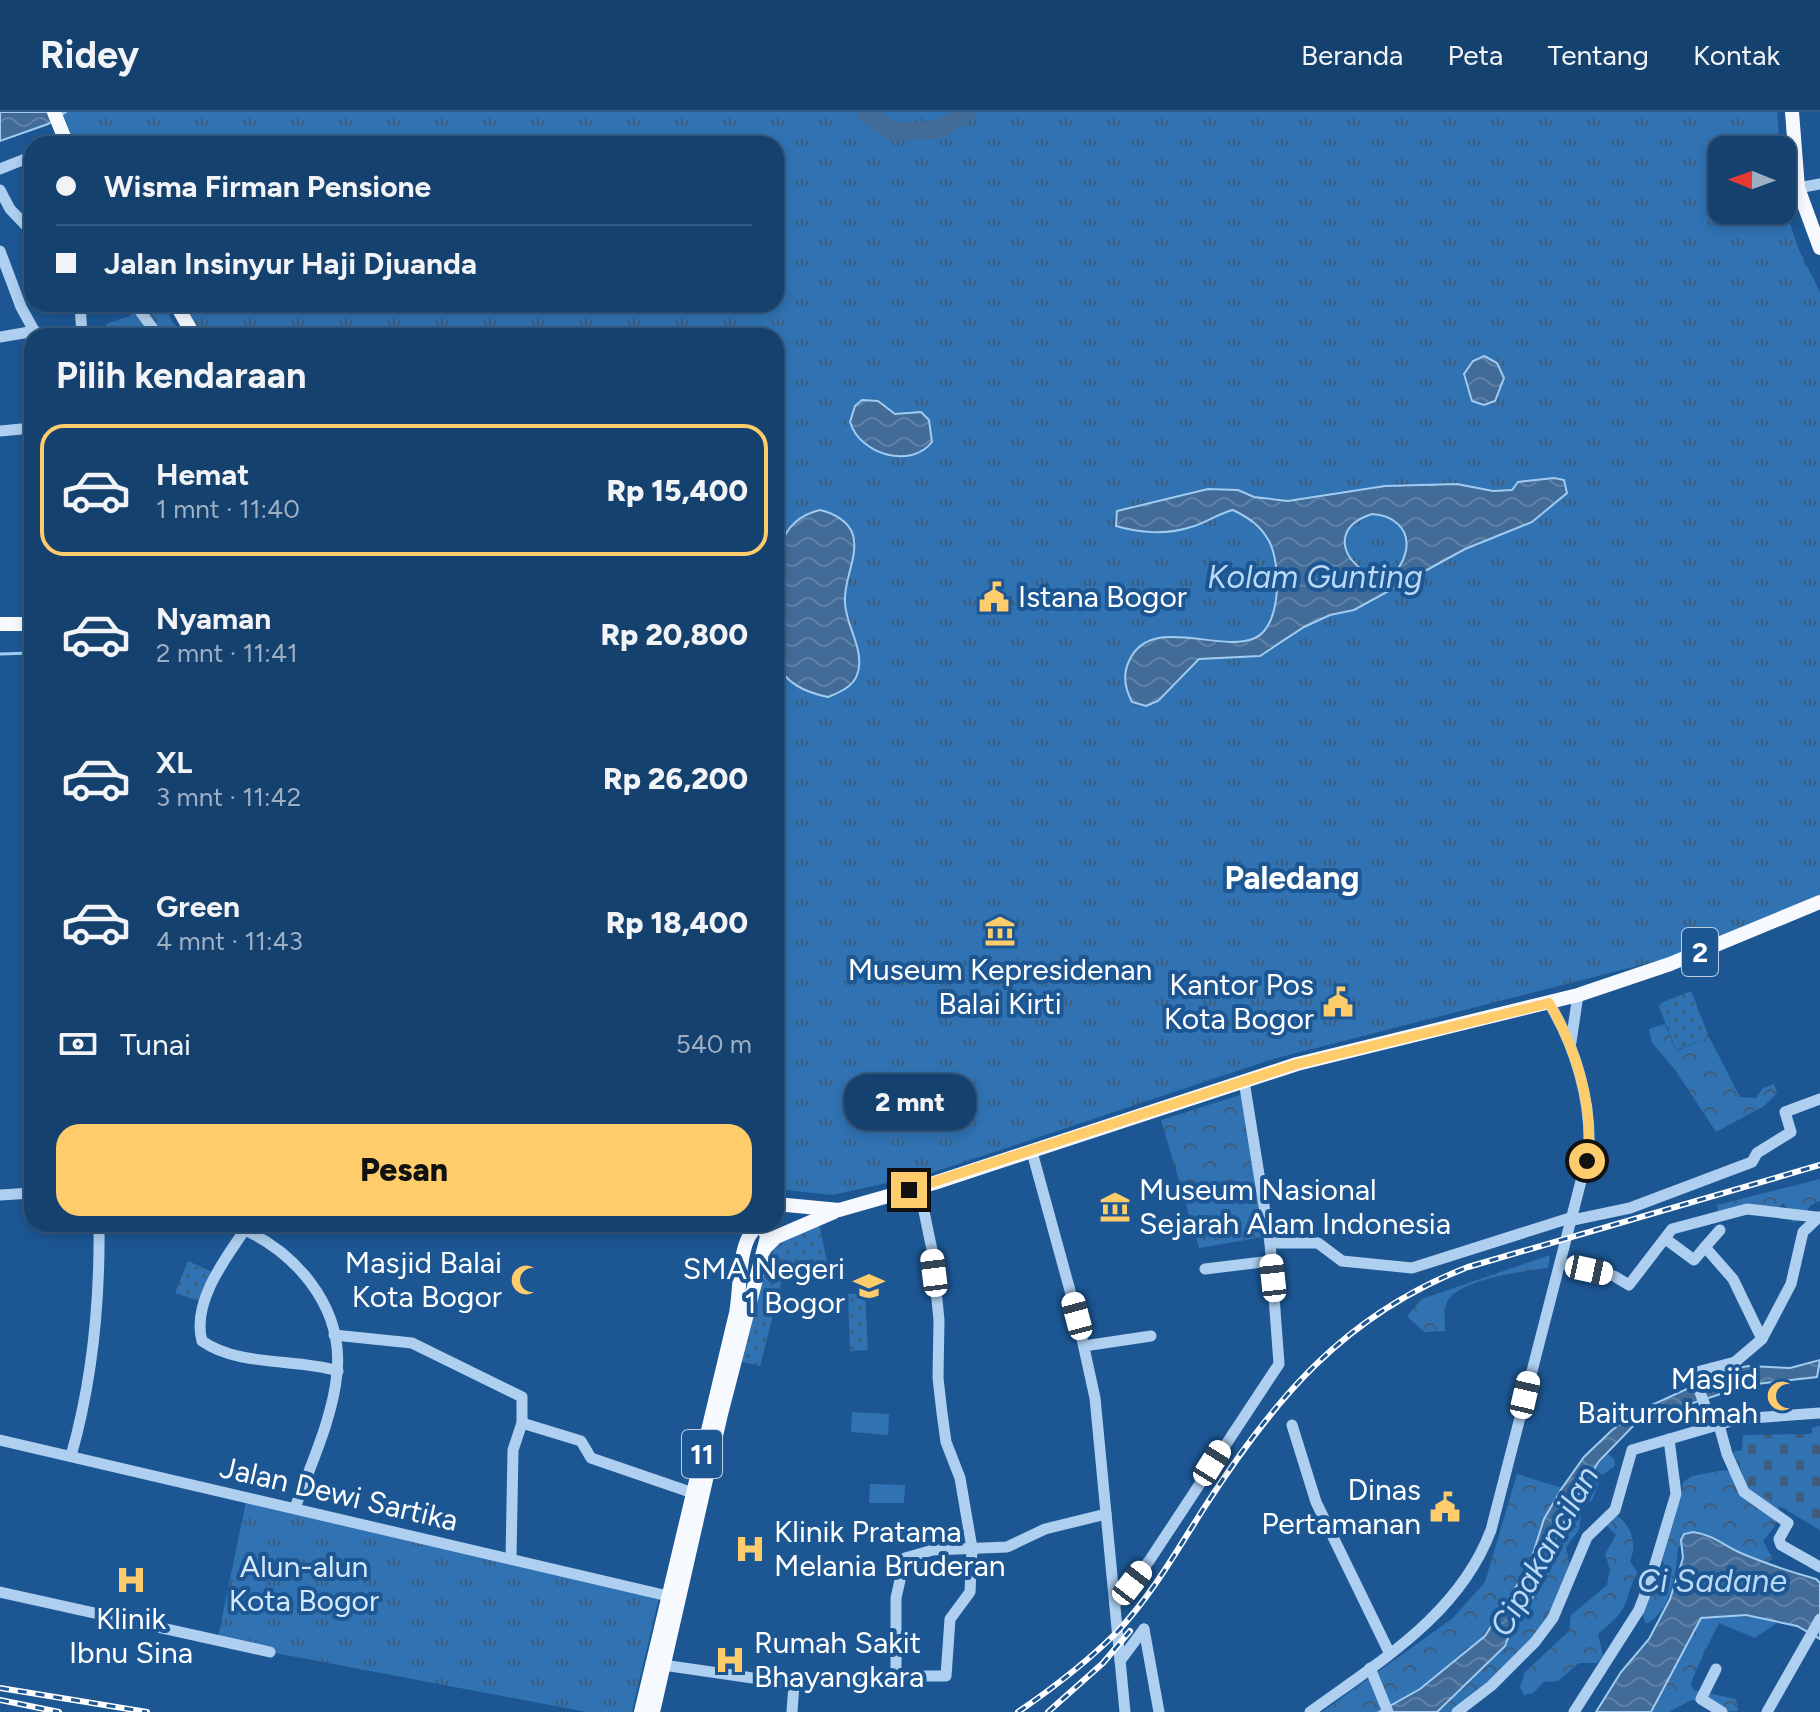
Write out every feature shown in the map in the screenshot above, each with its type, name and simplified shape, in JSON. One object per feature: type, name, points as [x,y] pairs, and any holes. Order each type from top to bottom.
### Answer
[{"type":"main road","points":[[54,112],[64,136]]},
{"type":"main road","points":[[1792,112],[1798,188],[1820,248]]},
{"type":"main road","points":[[0,624],[24,624]]},
{"type":"main road","name":"2","points":[[784,1205],[839,1210],[1032,1152],[1244,1081],[1352,1049],[1578,995],[1670,964],[1820,902]]},
{"type":"main road","points":[[764,1249],[776,1237],[839,1210]]},
{"type":"main road","points":[[741,1232],[744,1255]]},
{"type":"main road","points":[[744,1255],[752,1232]]},
{"type":"main road","points":[[764,1249],[766,1232]]},
{"type":"main road","name":"11","points":[[653,1712],[721,1414],[764,1249]]},
{"type":"main road","name":"11","points":[[641,1712],[736,1313],[744,1255]]},
{"type":"street","points":[[0,169],[24,159]]},
{"type":"street","points":[[1798,188],[1820,184]]},
{"type":"street","points":[[0,190],[5,212],[24,226]]},
{"type":"street","points":[[0,251],[6,275],[33,328]]},
{"type":"street","points":[[0,337],[24,335]]},
{"type":"street","points":[[0,431],[24,429]]},
{"type":"street","points":[[1571,1043],[1578,995]]},
{"type":"street","points":[[1310,1712],[1449,1604],[1481,1556],[1507,1472],[1562,1260],[1589,1139],[1571,1043],[1549,1003]]},
{"type":"street","points":[[1115,1604],[1149,1561],[1279,1364],[1270,1243],[1244,1081]]},
{"type":"street","points":[[1270,1243],[1318,1243],[1342,1261],[1412,1268],[1572,1220],[1630,1208],[1752,1162],[1757,1153],[1790,1134],[1785,1112],[1820,1099]]},
{"type":"street","points":[[1032,1152],[1084,1346],[1100,1435],[1125,1712]]},
{"type":"street","points":[[663,1665],[794,1684],[896,1675],[946,1676],[950,1619],[970,1592],[972,1548],[960,1478],[946,1442],[932,1250],[919,1187]]},
{"type":"street","points":[[0,1195],[24,1194]]},
{"type":"street","points":[[1562,1260],[1614,1276],[1629,1285],[1667,1240],[1672,1229],[1747,1209],[1818,1217]]},
{"type":"street","points":[[1818,1217],[1803,1232],[1791,1284],[1762,1339],[1735,1362],[1694,1374],[1744,1492],[1788,1523],[1779,1539],[1781,1545],[1820,1567]]},
{"type":"street","points":[[1667,1240],[1694,1260],[1720,1230]]},
{"type":"street","points":[[71,1456],[96,1346],[99,1232]]},
{"type":"street","points":[[245,1232],[216,1275],[201,1317],[202,1341],[223,1351],[338,1371]]},
{"type":"street","points":[[255,1232],[302,1267],[318,1294],[334,1335],[338,1371],[295,1508]]},
{"type":"street","points":[[1705,1247],[1733,1279],[1762,1339]]},
{"type":"street","points":[[1205,1269],[1271,1261]]},
{"type":"street","points":[[334,1335],[412,1343],[522,1397],[522,1423],[513,1450],[511,1559]]},
{"type":"street","points":[[1084,1346],[1151,1336]]},
{"type":"street","points":[[1457,1712],[1491,1686],[1535,1642],[1553,1618],[1587,1537],[1615,1510],[1632,1450],[1714,1422],[1820,1413]]},
{"type":"street","points":[[522,1423],[581,1441],[591,1458],[693,1493]]},
{"type":"street","points":[[1292,1425],[1316,1502],[1389,1652]]},
{"type":"street","points":[[1574,1712],[1611,1649],[1639,1610],[1658,1544],[1674,1511],[1676,1480],[1669,1439]]},
{"type":"street","name":"Jalan Dewi Sartika","points":[[0,1440],[668,1596]]},
{"type":"street","points":[[896,1675],[896,1598],[901,1564],[905,1558],[933,1550],[1007,1547],[1045,1529],[1106,1514]]},
{"type":"street","points":[[0,1592],[270,1652]]},
{"type":"street","points":[[1767,1712],[1820,1619]]},
{"type":"street","points":[[1120,1661],[1144,1629],[1159,1712]]},
{"type":"street","points":[[1370,1668],[1388,1712]]},
{"type":"street","points":[[1716,1669],[1701,1699],[1722,1712]]},
{"type":"street","points":[[792,1712],[794,1684]]},
{"type":"green space","points":[[62,112],[1777,112],[1779,136],[1708,136],[1708,224],[1790,224],[1820,292],[1820,895],[1668,958],[1273,1059],[931,1173],[833,1195],[784,1190],[784,328],[198,328],[187,312],[784,312],[784,136],[72,136]]},
{"type":"green space","points":[[131,312],[168,312],[180,328],[105,328],[108,323],[130,316]]},
{"type":"green space","points":[[1691,991],[1709,1037],[1676,1050],[1658,1004]]},
{"type":"green space","points":[[1665,1024],[1676,1051],[1709,1037],[1740,1097],[1756,1098],[1763,1088],[1774,1084],[1777,1093],[1764,1106],[1716,1132],[1676,1071],[1652,1043],[1649,1029]]},
{"type":"green space","points":[[1246,1093],[1269,1236],[1199,1248],[1161,1120]]},
{"type":"green space","points":[[1820,1179],[1820,1201],[1811,1205],[1798,1222],[1792,1222],[1784,1203],[1779,1207],[1719,1214],[1717,1205]]},
{"type":"green space","points":[[818,1218],[827,1262],[823,1262],[824,1274],[813,1274],[813,1280],[799,1269],[783,1276],[760,1366],[734,1360],[761,1259],[776,1237]]},
{"type":"green space","points":[[1550,1255],[1548,1268],[1479,1281],[1455,1293],[1445,1307],[1445,1331],[1424,1332],[1407,1316],[1422,1299]]},
{"type":"green space","points":[[188,1261],[212,1272],[202,1302],[175,1293]]},
{"type":"green space","points":[[848,1294],[865,1294],[868,1350],[850,1351]]},
{"type":"green space","points":[[852,1412],[889,1414],[888,1435],[851,1432]]},
{"type":"green space","points":[[1820,1426],[1820,1530],[1749,1488],[1733,1452],[1742,1450],[1743,1435],[1812,1434],[1812,1428]]},
{"type":"green space","points":[[1606,1452],[1614,1459],[1615,1466],[1602,1475],[1592,1500],[1582,1508],[1579,1530],[1566,1547],[1570,1567],[1553,1618],[1457,1712],[1437,1712],[1505,1646],[1514,1622],[1533,1598],[1534,1584],[1573,1503]]},
{"type":"green space","points":[[1724,1470],[1752,1476],[1781,1500],[1775,1526],[1763,1541],[1773,1559],[1763,1564],[1686,1542],[1678,1547],[1674,1579],[1667,1601],[1655,1618],[1646,1624],[1642,1613],[1654,1583],[1664,1585],[1665,1579],[1660,1534],[1679,1502],[1683,1482],[1692,1476]]},
{"type":"green space","points":[[1517,1474],[1562,1488],[1544,1519],[1529,1566],[1485,1636],[1420,1689],[1379,1712],[1322,1712],[1453,1618],[1485,1582]]},
{"type":"green space","points":[[870,1484],[905,1485],[904,1503],[869,1503]]},
{"type":"green space","name":"Alun-alun Kota Bogor","points":[[247,1497],[660,1593],[632,1712],[587,1712],[217,1642]]},
{"type":"green space","points":[[1615,1514],[1632,1535],[1630,1561],[1638,1574],[1620,1613],[1598,1634],[1603,1656],[1597,1663],[1579,1663],[1558,1681],[1544,1682],[1533,1693],[1524,1695],[1520,1687],[1525,1672],[1569,1631],[1571,1615],[1607,1585],[1610,1569],[1605,1554],[1616,1535],[1605,1524]]},
{"type":"green space","points":[[1701,1614],[1761,1618],[1777,1623],[1755,1638],[1719,1623],[1697,1668],[1691,1683],[1693,1690],[1736,1699],[1738,1711],[1722,1712],[1692,1700],[1669,1712],[1651,1712]]},
{"type":"water","points":[[0,112],[66,112],[48,124],[0,141]]},
{"type":"water","points":[[1484,356],[1497,363],[1504,378],[1495,401],[1484,405],[1472,401],[1464,374],[1473,361]]},
{"type":"water","points":[[862,400],[878,401],[895,414],[921,412],[929,420],[932,442],[912,455],[899,456],[875,450],[864,443],[850,422],[855,406]]},
{"type":"water","name":"Kolam Gunting","points":[[1554,478],[1564,480],[1567,493],[1532,522],[1465,549],[1354,610],[1330,615],[1304,627],[1260,656],[1199,659],[1158,701],[1146,706],[1132,702],[1125,677],[1129,661],[1139,647],[1153,639],[1169,637],[1240,642],[1255,638],[1264,631],[1277,594],[1276,564],[1266,535],[1254,522],[1233,510],[1182,530],[1163,532],[1144,532],[1116,526],[1117,511],[1208,489],[1238,490],[1254,497],[1288,501],[1385,486],[1457,484],[1493,491],[1512,490],[1518,482]],"holes":[[[1372,514],[1393,520],[1402,529],[1407,542],[1398,568],[1385,575],[1370,574],[1347,553],[1345,539],[1352,525]]]},
{"type":"water","points":[[820,510],[844,522],[853,535],[853,560],[845,603],[859,666],[852,683],[828,697],[806,690],[784,674],[784,538],[803,516]]},
{"type":"water","name":"Cipakancilan","points":[[1820,1360],[1817,1377],[1748,1385],[1638,1421],[1599,1461],[1575,1500],[1534,1584],[1533,1597],[1514,1622],[1505,1646],[1437,1712],[1379,1712],[1420,1689],[1485,1636],[1529,1566],[1544,1519],[1562,1488],[1584,1457],[1611,1431],[1634,1413],[1687,1389],[1700,1376],[1748,1366],[1790,1368]]},
{"type":"water","name":"Ci Sadane","points":[[1693,1532],[1761,1561],[1816,1579],[1820,1583],[1820,1639],[1797,1626],[1746,1615],[1701,1618],[1651,1712],[1596,1712],[1621,1672],[1649,1639],[1670,1599],[1683,1558],[1681,1540],[1684,1534]]},
{"type":"waterway","points":[[866,112],[892,132],[938,130],[968,112]]},
{"type":"waterway","points":[[0,654],[24,653]]},
{"type":"railway","points":[[1018,1712],[1094,1654],[1130,1618],[1257,1431],[1316,1365],[1348,1336],[1384,1310],[1468,1267],[1820,1165]]},
{"type":"railway","points":[[1048,1712],[1103,1663],[1130,1631]]},
{"type":"railway","points":[[0,1688],[147,1712]]},
{"type":"railway","points":[[0,1700],[59,1712]]},
{"type":"place","name":"Istana Bogor","points":[[994,597]]},
{"type":"place","name":"Museum Kepresidenan Balai Kirti","points":[[1000,931]]},
{"type":"place","name":"Kantor Pos Kota Bogor","points":[[1338,1002]]},
{"type":"place","name":"Museum Nasional Sejarah Alam Indonesia","points":[[1115,1207]]},
{"type":"place","name":"Masjid Balai Kota Bogor","points":[[526,1280]]},
{"type":"place","name":"SMA Negeri 1 Bogor","points":[[869,1286]]},
{"type":"place","name":"Masjid Baiturrohmah","points":[[1782,1396]]},
{"type":"place","name":"Dinas Pertamanan","points":[[1445,1507]]},
{"type":"place","name":"Klinik Pratama Melania Bruderan","points":[[750,1549]]},
{"type":"place","name":"Klinik Ibnu Sina","points":[[131,1580]]},
{"type":"place","name":"Rumah Sakit Bhayangkara","points":[[730,1660]]},
{"type":"district","name":"Paledang","points":[[1292,878]]},
{"type":"route","points":[[909,1190],[1297,1064],[1549,1003],[1571,1043],[1588,1118],[1587,1161]]}]
